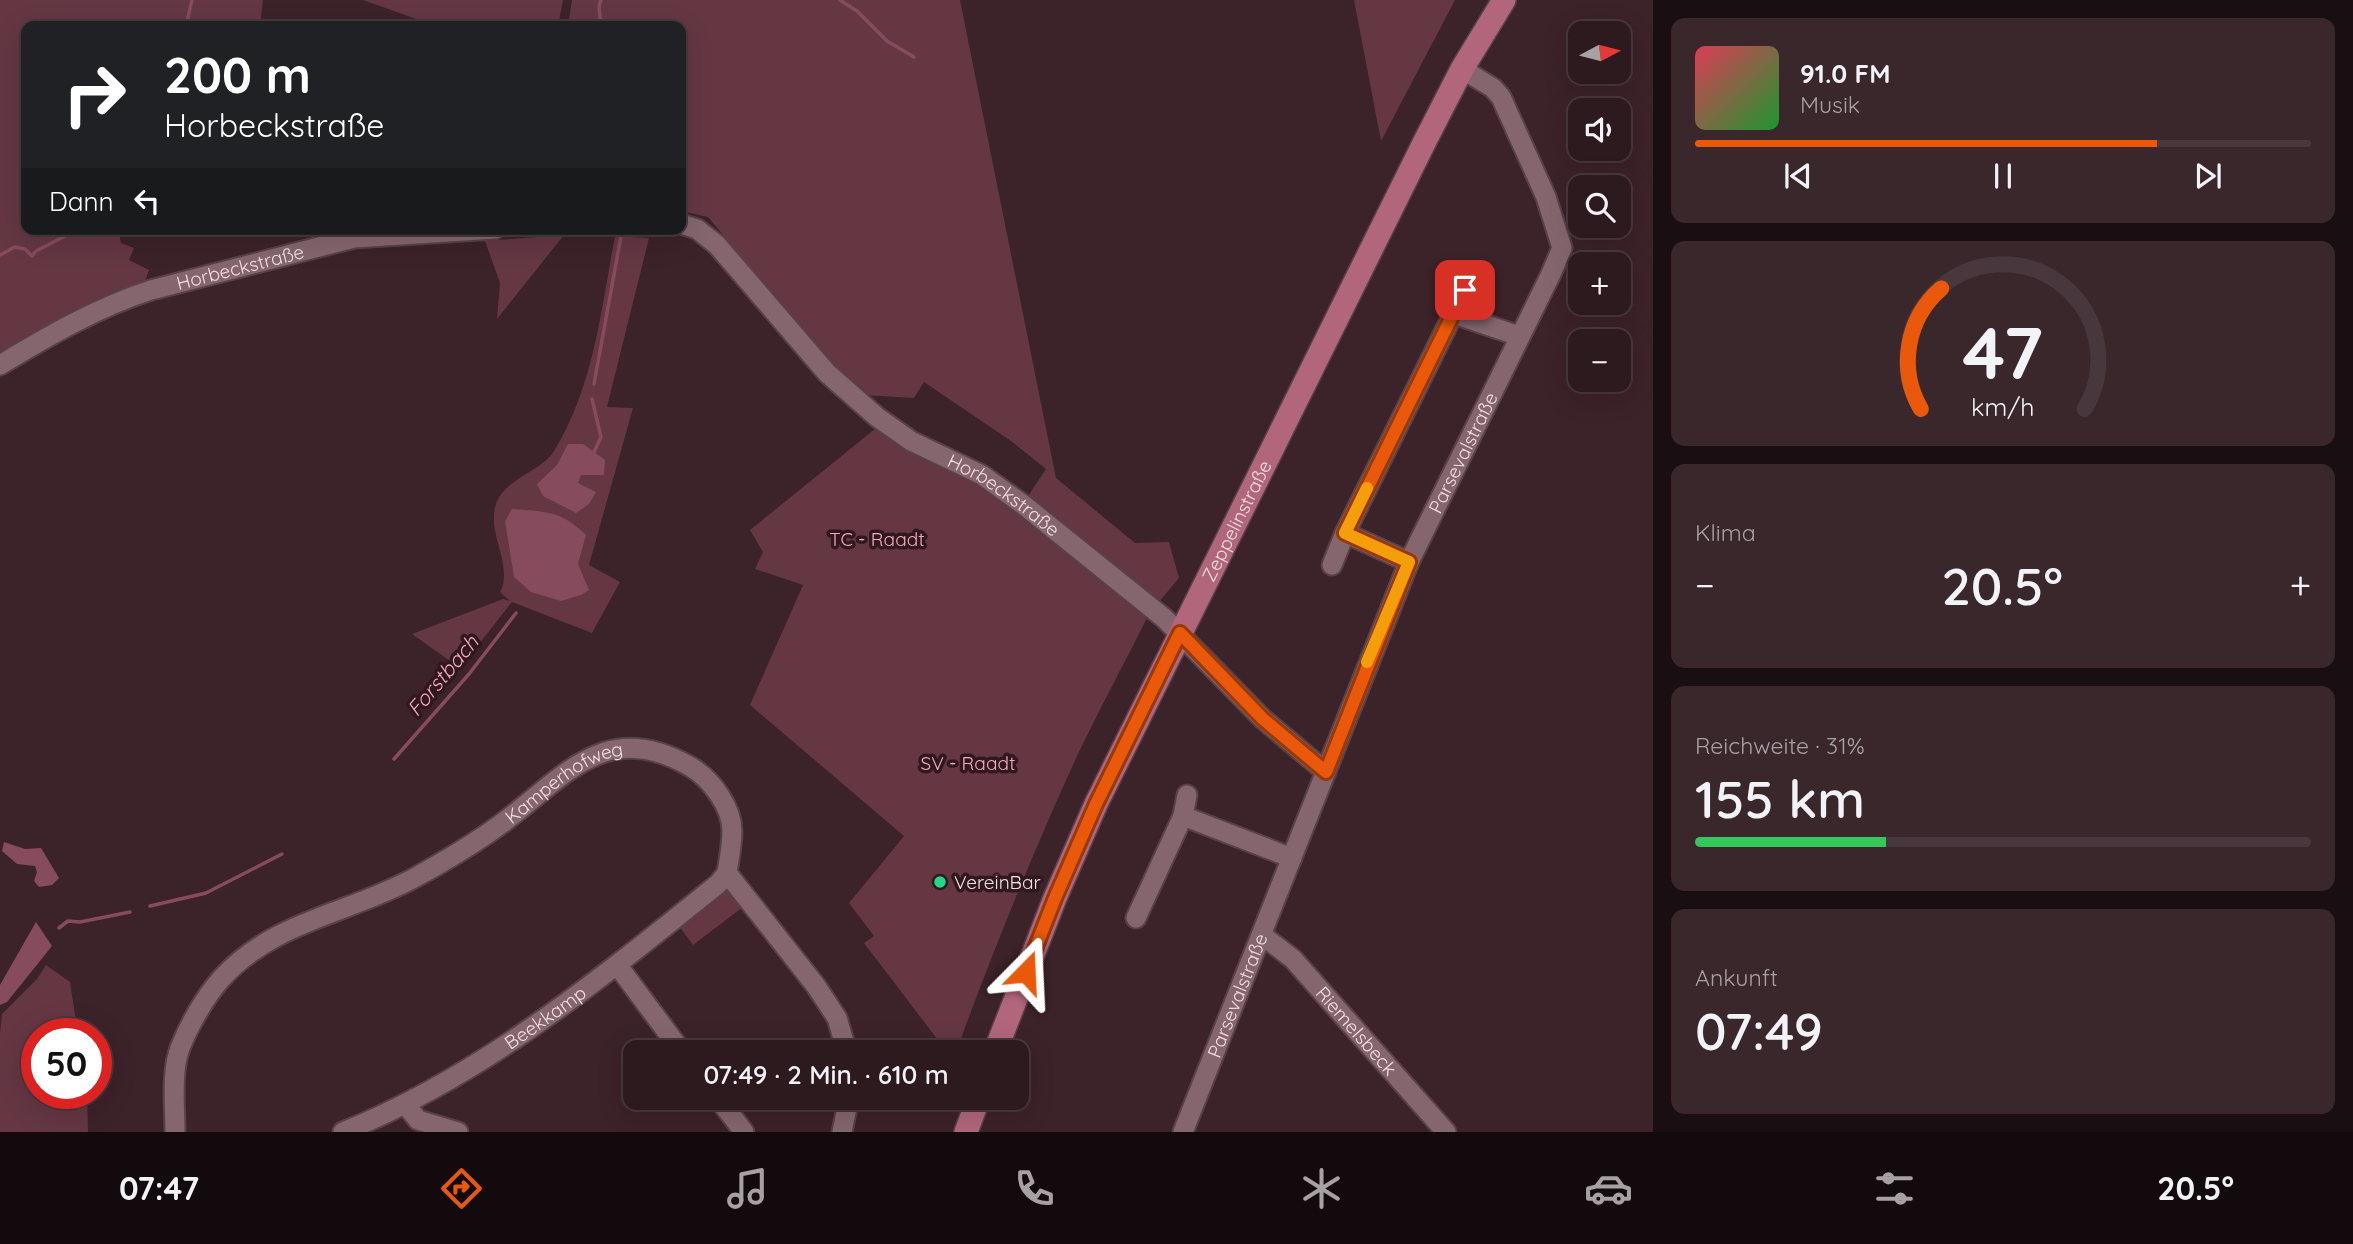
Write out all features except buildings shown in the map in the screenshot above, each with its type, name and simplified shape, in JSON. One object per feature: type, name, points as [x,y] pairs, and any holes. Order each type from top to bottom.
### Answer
[{"type":"main road","name":"Zeppelinstraße","points":[[1000,1040],[1055,898],[1096,804],[1462,69],[1504,0]]},
{"type":"main road","points":[[966,1132],[974,1110]]},
{"type":"street","name":"Parsevalstraße","points":[[1183,1132],[1209,1060],[1262,935],[1409,562],[1562,248],[1546,197],[1502,97],[1493,88],[1462,69]]},
{"type":"street","name":"Horbeckstraße","points":[[686,226],[697,229],[717,245],[827,373],[877,417],[911,441],[982,475],[1010,494],[1180,633],[1263,719],[1326,772]]},
{"type":"street","name":"Horbeckstraße","points":[[0,365],[41,340],[123,299],[354,238],[401,235]]},
{"type":"street","points":[[1332,565],[1336,551],[1465,290]]},
{"type":"street","points":[[1454,314],[1520,336]]},
{"type":"street","points":[[1345,533],[1409,562]]},
{"type":"street","name":"Kamperhofweg","points":[[175,1132],[176,1077],[180,1049],[219,981],[242,958],[274,936],[383,892],[446,860],[501,825],[576,765],[596,754],[620,749],[649,749],[671,755],[697,771],[713,787],[727,808],[732,830],[727,873]]},
{"type":"street","points":[[1136,918],[1183,816],[1187,795]]},
{"type":"street","points":[[1183,816],[1292,858]]},
{"type":"street","points":[[727,873],[816,986],[837,1018],[844,1040]]},
{"type":"street","name":"Beekkamp","points":[[343,1132],[405,1104],[476,1064],[548,1017],[618,966],[718,884],[727,873]]},
{"type":"street","name":"Riemelsbeck","points":[[1262,935],[1293,959],[1446,1132]]},
{"type":"street","points":[[618,966],[673,1040]]},
{"type":"street","points":[[405,1104],[418,1120],[458,1132]]},
{"type":"street","points":[[727,1110],[744,1132]]},
{"type":"street","points":[[842,1132],[846,1110]]},
{"type":"green space","points":[[0,0],[263,0],[261,21],[21,21],[21,235],[119,235],[121,243],[134,248],[129,260],[149,270],[144,284],[0,357]]},
{"type":"green space","points":[[363,0],[563,0],[559,21],[422,21]]},
{"type":"green space","points":[[572,0],[960,0],[1056,478],[1135,543],[1169,542],[1179,578],[1158,603],[1026,499],[1046,469],[1011,441],[924,382],[914,398],[863,395],[829,362],[708,217],[686,212],[686,21],[569,21]]},
{"type":"green space","points":[[1354,0],[1455,0],[1381,141]]},
{"type":"green space","points":[[564,235],[497,319],[500,283],[485,241]]},
{"type":"green space","points":[[615,236],[649,238],[607,407],[633,408],[589,565],[620,582],[592,633],[512,602],[460,668],[412,634],[503,599],[510,601],[500,592],[504,571],[494,526],[496,504],[507,488],[548,458],[568,426],[594,347]]},
{"type":"green space","points":[[875,429],[998,495],[1148,616],[1061,791],[960,1040],[938,1040],[864,943],[874,936],[849,903],[904,836],[750,705],[803,585],[755,569],[763,552],[750,530]]},
{"type":"green space","points":[[728,888],[743,907],[693,945],[679,926]]},
{"type":"green space","points":[[46,965],[70,982],[76,1018],[21,1018],[21,1109],[87,1109],[88,1132],[0,1132],[2,1014],[37,979]]},
{"type":"shaded area","points":[[568,444],[583,444],[605,460],[604,475],[581,475],[578,483],[596,492],[589,504],[576,513],[543,496],[537,484],[557,465]]},
{"type":"shaded area","points":[[512,509],[552,514],[568,521],[586,535],[578,564],[589,590],[561,601],[531,592],[514,577],[505,521]]},
{"type":"shaded area","points":[[4,842],[25,849],[41,848],[59,878],[52,885],[39,887],[34,881],[37,872],[35,866],[17,864],[2,851]]},
{"type":"shaded area","points":[[36,922],[52,946],[7,1002],[0,1005],[0,985]]},
{"type":"waterway","points":[[187,21],[192,0]]},
{"type":"waterway","name":"Forstbach","points":[[600,21],[601,0]]},
{"type":"waterway","points":[[840,0],[857,11],[887,41],[914,57]]},
{"type":"waterway","points":[[0,255],[15,247],[25,249],[32,256],[36,251],[67,235]]},
{"type":"waterway","name":"Forstbach","points":[[594,384],[621,235]]},
{"type":"waterway","name":"Forstbach","points":[[592,399],[601,437],[594,452]]},
{"type":"waterway","name":"Forstbach","points":[[394,759],[469,674],[516,613]]},
{"type":"waterway","name":"Forstbach","points":[[150,906],[206,893],[282,854]]},
{"type":"waterway","name":"Forstbach","points":[[59,928],[68,921],[80,922],[130,912]]},
{"type":"slow traffic","points":[[1367,488],[1345,533],[1409,562],[1367,662]]},
{"type":"place","name":"VereinBar","points":[[940,882]]},
{"type":"route","points":[[1026,972],[1096,804],[1180,633],[1263,719],[1326,772],[1371,652],[1409,562],[1345,533],[1465,290]]},
{"type":"park label","name":"TC - Raadt","points":[[877,539]]},
{"type":"park label","name":"SV - Raadt","points":[[968,763]]}]
